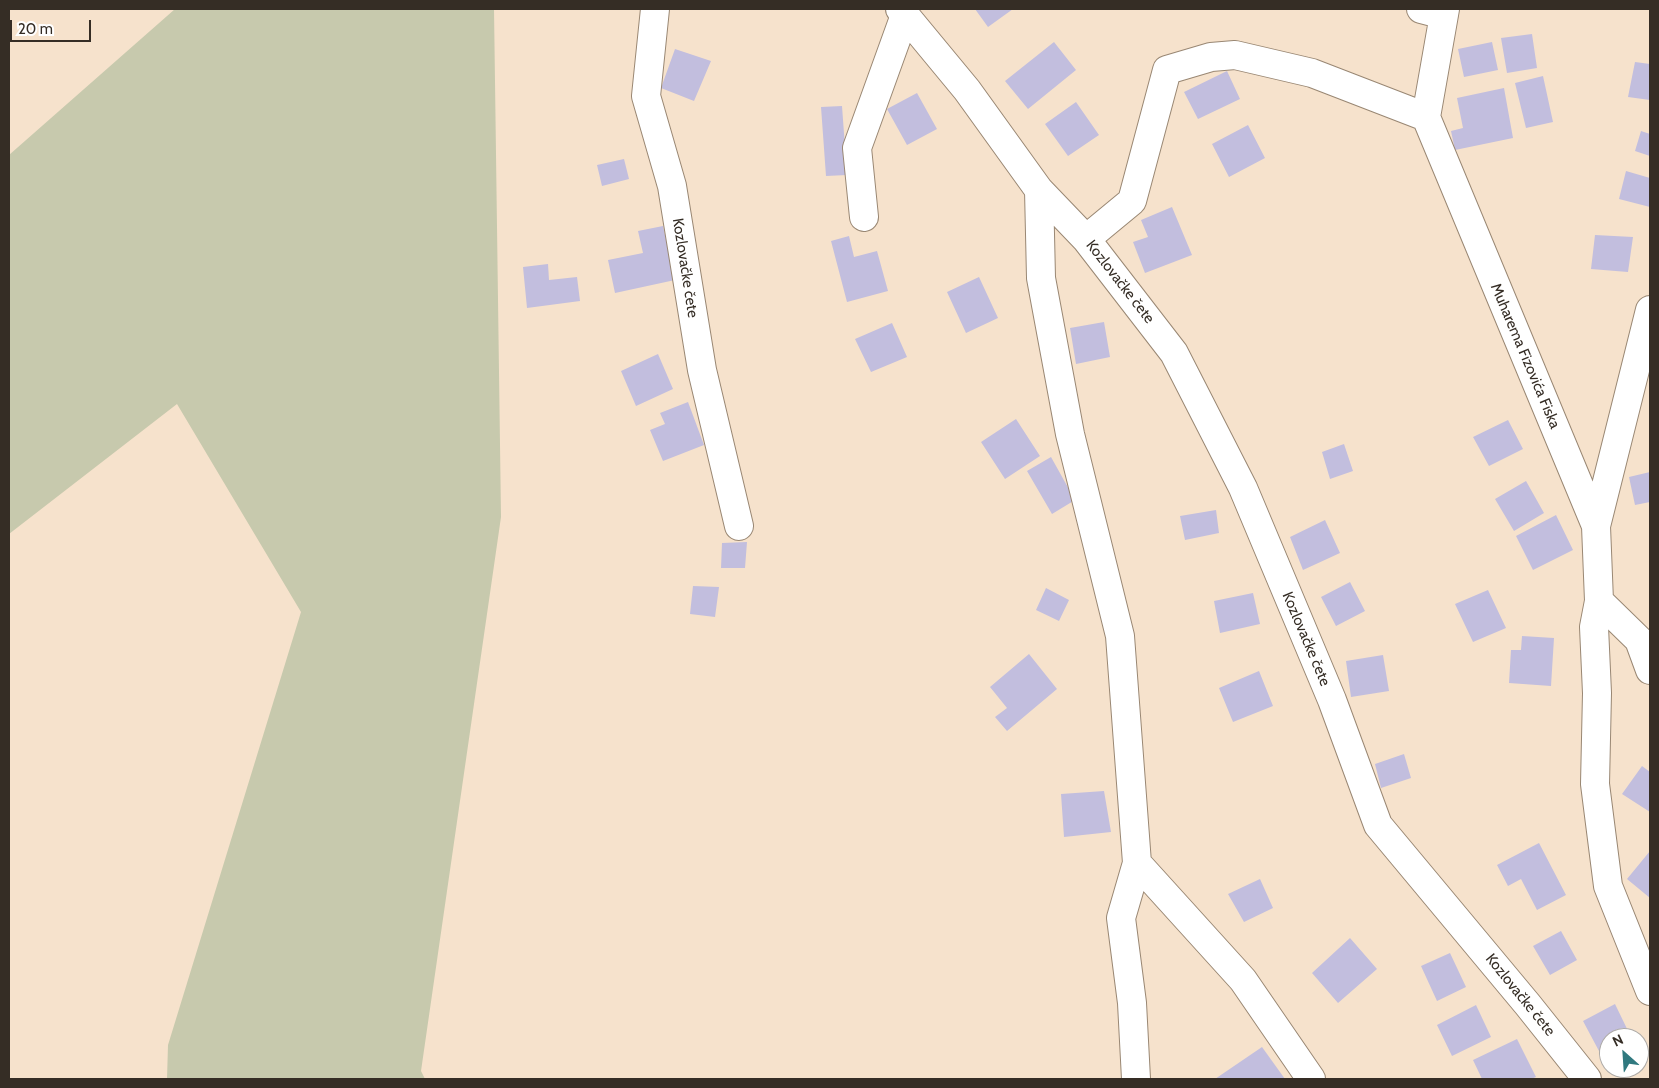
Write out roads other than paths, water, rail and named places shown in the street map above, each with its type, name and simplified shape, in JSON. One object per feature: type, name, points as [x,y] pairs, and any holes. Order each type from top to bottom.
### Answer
[{"type":"street","name":"Kozlovačke čete","points":[[655,9],[646,96],[672,186],[702,370],[739,526]]},
{"type":"street","points":[[1086,239],[1132,200],[1167,70],[1211,57],[1235,55],[1312,73],[1426,117],[1437,11]]},
{"type":"street","name":"Kozlovačke čete","points":[[902,12],[967,90],[1039,190],[1086,239],[1174,353],[1243,488],[1332,700],[1378,825],[1587,1079]]},
{"type":"street","name":"Kozlovačke čete","points":[[864,217],[857,148],[902,12]]},
{"type":"street","name":"Muharema Fizovića Fiska","points":[[1426,117],[1596,526],[1599,601],[1594,627],[1597,693],[1595,784],[1608,886],[1650,991]]},
{"type":"street","points":[[1039,190],[1041,278],[1070,434],[1120,636],[1137,863],[1121,918],[1132,1003],[1136,1079]]},
{"type":"street","points":[[1596,526],[1650,310]]},
{"type":"street","points":[[1599,601],[1645,639],[1650,670]]},
{"type":"street","points":[[1137,863],[1243,980],[1311,1079]]}]
